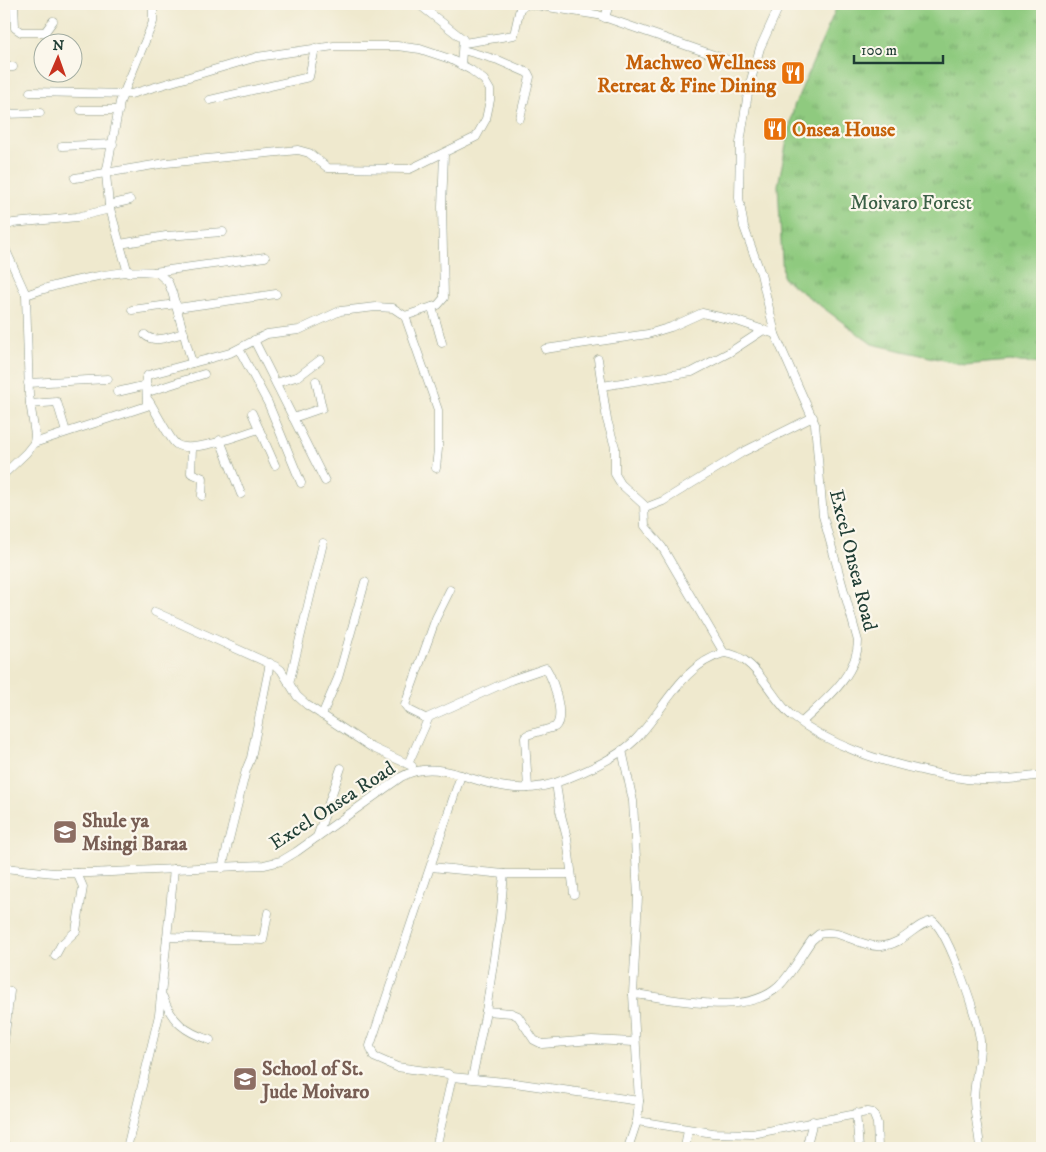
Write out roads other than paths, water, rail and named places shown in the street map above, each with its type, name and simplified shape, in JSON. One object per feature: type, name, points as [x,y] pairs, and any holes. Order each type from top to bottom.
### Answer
[{"type":"street","points":[[14,4],[15,28],[20,32],[45,32],[53,21]]},
{"type":"street","points":[[128,273],[110,207],[106,174],[123,94],[153,22],[153,4]]},
{"type":"street","points":[[605,18],[610,4]]},
{"type":"street","name":"Excel Onsea Road","points":[[780,4],[760,48],[745,105],[738,186],[744,227],[760,274],[775,334],[813,418],[822,510],[854,622],[858,647],[854,662],[844,678],[802,722]]},
{"type":"street","points":[[420,5],[458,35],[464,47],[461,65]]},
{"type":"street","points":[[464,47],[514,35],[519,10],[524,5],[605,18],[754,69]]},
{"type":"street","points":[[30,92],[135,93],[257,57],[334,46],[409,47],[430,52],[461,65],[478,75],[488,85],[490,95],[489,107],[483,126],[476,137],[419,166],[400,171],[328,168],[309,153],[298,150],[166,163],[75,178]]},
{"type":"street","points":[[464,47],[528,73],[530,78],[520,118]]},
{"type":"street","points":[[210,100],[309,77],[315,48]]},
{"type":"street","points":[[4,66],[13,67]]},
{"type":"street","points":[[81,110],[119,110]]},
{"type":"street","points":[[4,114],[40,113]]},
{"type":"street","points":[[62,146],[113,144]]},
{"type":"street","points":[[405,316],[441,304],[444,298],[442,207],[444,154]]},
{"type":"street","points":[[4,227],[12,223],[77,217],[130,200]]},
{"type":"street","points":[[120,244],[166,236],[223,232]]},
{"type":"street","points":[[4,246],[26,295],[28,384],[34,427],[34,443]]},
{"type":"street","points":[[26,295],[60,285],[128,273],[154,272],[265,257]]},
{"type":"street","points":[[154,272],[162,275],[168,282],[192,363]]},
{"type":"street","points":[[132,310],[276,294]]},
{"type":"street","points":[[432,307],[442,343]]},
{"type":"street","points":[[259,428],[192,448],[174,443],[149,401],[148,375],[239,349],[267,334],[299,330],[347,310],[393,308],[405,316],[438,410],[436,468]]},
{"type":"street","points":[[546,348],[659,331],[702,313],[737,321],[775,334]]},
{"type":"street","points":[[602,386],[692,372],[730,352],[762,330]]},
{"type":"street","points":[[145,335],[150,339],[156,339],[184,333]]},
{"type":"street","points":[[254,340],[325,481]]},
{"type":"street","points":[[239,349],[268,403],[302,483]]},
{"type":"street","points":[[598,359],[607,420],[615,447],[615,474],[621,484],[644,508],[643,519],[645,526],[662,547],[724,653],[738,658],[756,672],[768,685],[781,706],[802,722],[852,751],[895,764],[980,780],[1042,775]]},
{"type":"street","points":[[276,383],[298,376],[320,360]]},
{"type":"street","points":[[117,392],[148,388],[204,374]]},
{"type":"street","points":[[28,384],[108,379]]},
{"type":"street","points":[[293,418],[322,408],[316,381]]},
{"type":"street","points":[[4,474],[34,443],[145,407],[149,401]]},
{"type":"street","points":[[30,404],[57,402],[66,432]]},
{"type":"street","points":[[252,413],[274,465]]},
{"type":"street","points":[[644,508],[663,501],[743,452],[813,418]]},
{"type":"street","points":[[220,440],[241,494]]},
{"type":"street","points":[[192,448],[190,470],[192,473],[203,478],[202,496]]},
{"type":"street","points":[[289,684],[323,543]]},
{"type":"street","points":[[322,715],[338,678],[365,582]]},
{"type":"street","points":[[427,719],[409,710],[405,705],[436,618],[450,590]]},
{"type":"street","points":[[154,612],[270,663],[281,670],[302,700],[322,715],[371,747],[420,769]]},
{"type":"street","name":"Excel Onsea Road","points":[[4,868],[77,873],[222,868],[274,863],[296,852],[401,777],[420,769],[433,768],[505,787],[528,788],[556,783],[622,750],[636,739],[690,673],[710,659],[724,653]]},
{"type":"street","points":[[222,868],[246,770],[251,758],[270,663]]},
{"type":"street","points":[[408,764],[427,719],[511,680],[546,668],[558,701],[560,718],[555,727],[527,735],[525,738],[528,788]]},
{"type":"street","points":[[622,750],[633,802],[638,876],[633,994],[634,1042],[639,1101],[637,1121],[628,1148]]},
{"type":"street","points":[[317,837],[341,768]]},
{"type":"street","points":[[461,775],[370,1050],[374,1057],[387,1064],[448,1074],[452,1077],[533,1085],[639,1101]]},
{"type":"street","points":[[556,783],[560,811],[568,838],[574,894]]},
{"type":"street","points":[[431,867],[504,874],[571,874]]},
{"type":"street","points":[[127,1148],[153,1044],[162,996],[174,869]]},
{"type":"street","points":[[55,956],[57,949],[76,931],[83,887],[82,880],[77,873]]},
{"type":"street","points":[[472,1078],[486,1011],[500,918],[504,874]]},
{"type":"street","points":[[167,937],[263,940],[268,913]]},
{"type":"street","points":[[633,994],[707,1002],[746,1002],[763,997],[778,987],[812,940],[819,934],[846,936],[865,946],[889,946],[899,942],[926,922],[933,921],[938,926],[955,963],[968,995],[979,1031],[980,1051],[974,1100],[980,1148]]},
{"type":"street","points":[[4,1042],[10,991]]},
{"type":"street","points":[[162,996],[169,1012],[179,1026],[210,1040]]},
{"type":"street","points":[[486,1011],[518,1016],[534,1040],[542,1044],[592,1040],[634,1042]]},
{"type":"street","points":[[436,1148],[452,1077]]},
{"type":"street","points":[[637,1121],[688,1130],[752,1134],[783,1130],[813,1121],[870,1112],[874,1116],[878,1148]]},
{"type":"street","points":[[856,1113],[859,1148]]},
{"type":"street","points":[[806,1148],[813,1121]]},
{"type":"street","points":[[685,1148],[688,1130]]},
{"type":"street","points":[[4,1143],[5,1148]]},
{"type":"place","name":"Machweo Wellness Retreat & Fine Dining","points":[[793,73]]},
{"type":"place","name":"Onsea House","points":[[775,129]]},
{"type":"place","name":"Shule ya Msingi Baraa","points":[[65,832]]},
{"type":"place","name":"School of St. Jude Moivaro","points":[[245,1079]]},
{"type":"park label","name":"Moivaro Forest","points":[[911,202]]}]
